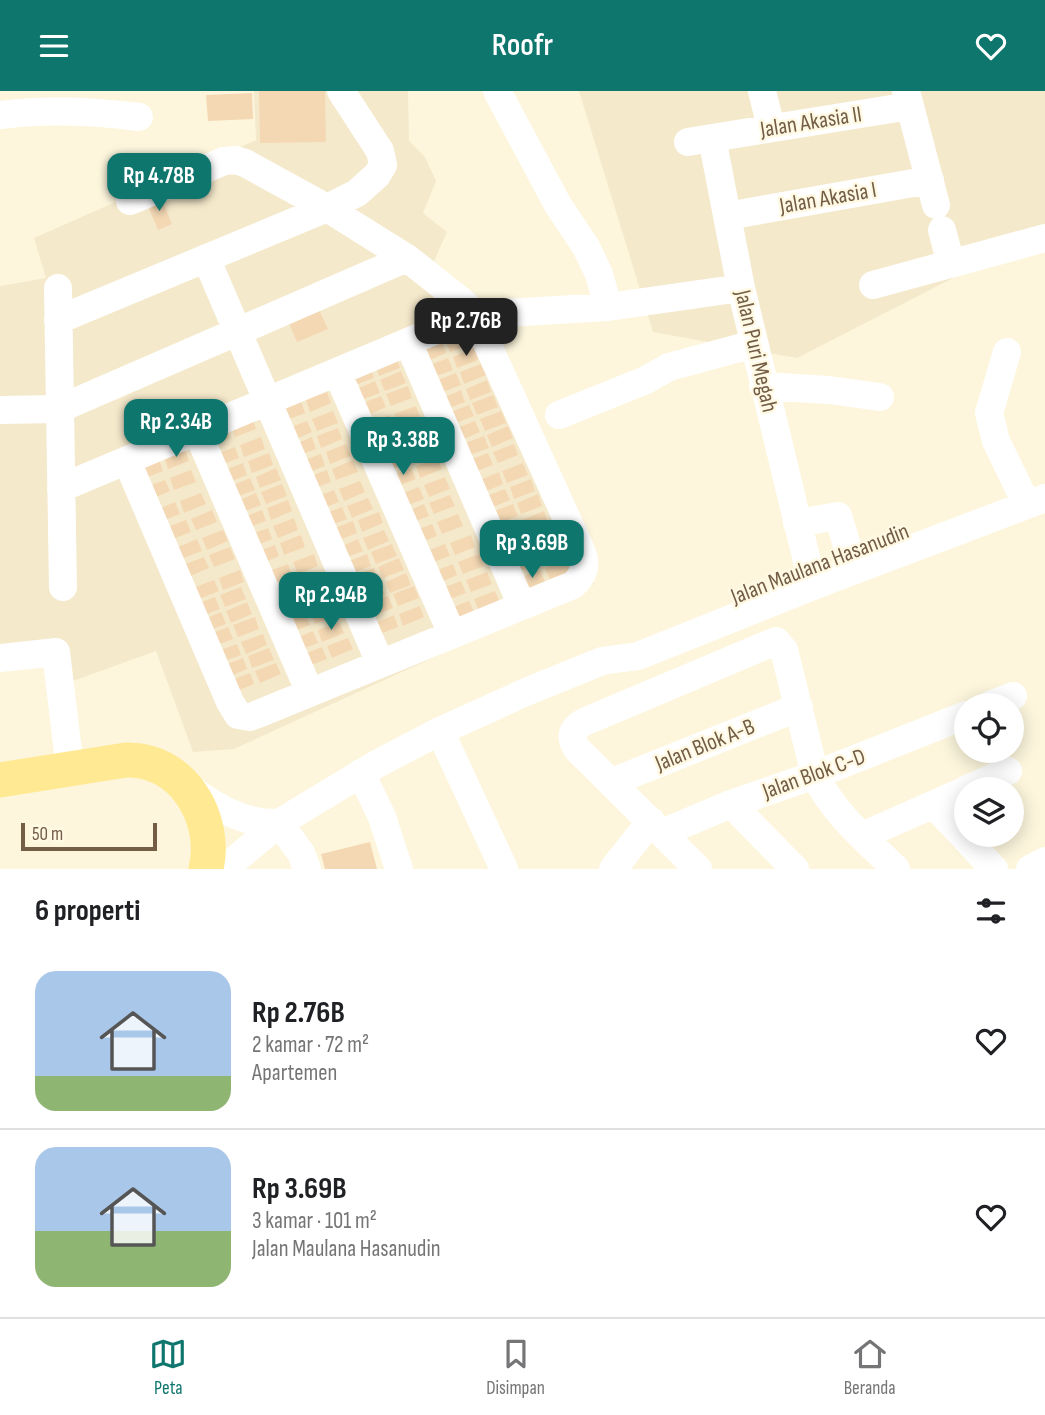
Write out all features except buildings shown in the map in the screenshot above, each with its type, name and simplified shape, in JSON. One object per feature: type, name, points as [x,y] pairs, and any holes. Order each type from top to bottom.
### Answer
[{"type":"main road","points":[[0,780],[126,760],[142,760],[167,770],[182,783],[197,804],[207,829],[209,848],[206,869]]},
{"type":"street","points":[[58,320],[357,193],[377,175],[383,165],[380,151],[341,91]]},
{"type":"street","points":[[498,91],[558,205],[586,247],[599,274],[608,307]]},
{"type":"street","points":[[762,91],[771,127]]},
{"type":"street","points":[[908,99],[951,264]]},
{"type":"street","name":"Jalan Akasia II","points":[[700,140],[908,99]]},
{"type":"street","points":[[0,115],[29,111],[63,111],[139,117]]},
{"type":"street","name":"Jalan Puri Megah","points":[[700,140],[727,216],[741,288],[805,554]]},
{"type":"street","points":[[127,461],[238,715],[250,716],[573,585],[585,569],[584,558],[496,361],[465,304],[446,288],[407,258],[327,208],[235,160],[211,165],[130,201]]},
{"type":"street","name":"Jalan Akasia I","points":[[727,216],[936,205]]},
{"type":"street","points":[[873,285],[1045,238]]},
{"type":"street","points":[[206,258],[380,663]]},
{"type":"street","points":[[0,410],[59,409],[407,258]]},
{"type":"street","points":[[58,288],[63,587]]},
{"type":"street","points":[[61,488],[472,315],[608,307],[741,288]]},
{"type":"street","points":[[408,342],[522,606]]},
{"type":"street","points":[[559,415],[646,380],[669,367],[754,344]]},
{"type":"street","points":[[1007,352],[989,413],[1001,450],[1030,491]]},
{"type":"street","points":[[337,372],[452,634]]},
{"type":"street","points":[[764,386],[829,390],[880,397]]},
{"type":"street","points":[[197,431],[310,692]]},
{"type":"street","name":"Jalan Maulana Hasanudin","points":[[805,554],[917,537],[1030,491]]},
{"type":"street","points":[[805,554],[838,516],[845,541]]},
{"type":"street","name":"Jalan Maulana Hasanudin","points":[[224,869],[279,823],[361,773],[445,743],[601,661],[634,647],[805,554],[845,541],[917,537]]},
{"type":"street","points":[[698,869],[578,750],[572,740],[572,733],[579,724],[776,641],[784,650],[815,775],[833,804],[896,869]]},
{"type":"street","points":[[634,647],[653,691]]},
{"type":"street","points":[[0,658],[56,652],[70,769]]},
{"type":"street","name":"Jalan Blok A-B","points":[[612,782],[799,707]]},
{"type":"street","name":"Jalan Blok C-D","points":[[657,827],[815,775],[954,720]]},
{"type":"street","points":[[445,743],[504,869]]},
{"type":"street","points":[[995,777],[1008,771]]},
{"type":"street","points":[[361,773],[382,817],[399,869]]},
{"type":"street","points":[[182,783],[212,805],[236,817],[261,823],[279,823],[301,853],[307,869]]},
{"type":"street","points":[[862,836],[954,796]]},
{"type":"street","points":[[731,804],[795,869]]},
{"type":"street","points":[[934,804],[994,869]]},
{"type":"street","points":[[613,869],[657,827]]},
{"type":"street","points":[[1030,869],[1045,861]]},
{"type":"shaded area","points":[[254,91],[408,91],[409,141],[425,157],[436,181],[423,213],[447,232],[432,266],[544,472],[594,584],[234,749],[193,752],[156,651],[51,689],[48,658],[0,666],[0,286],[46,278],[34,238],[256,140]]},
{"type":"shaded area","points":[[579,91],[1045,91],[1045,231],[797,358],[653,332]]}]
